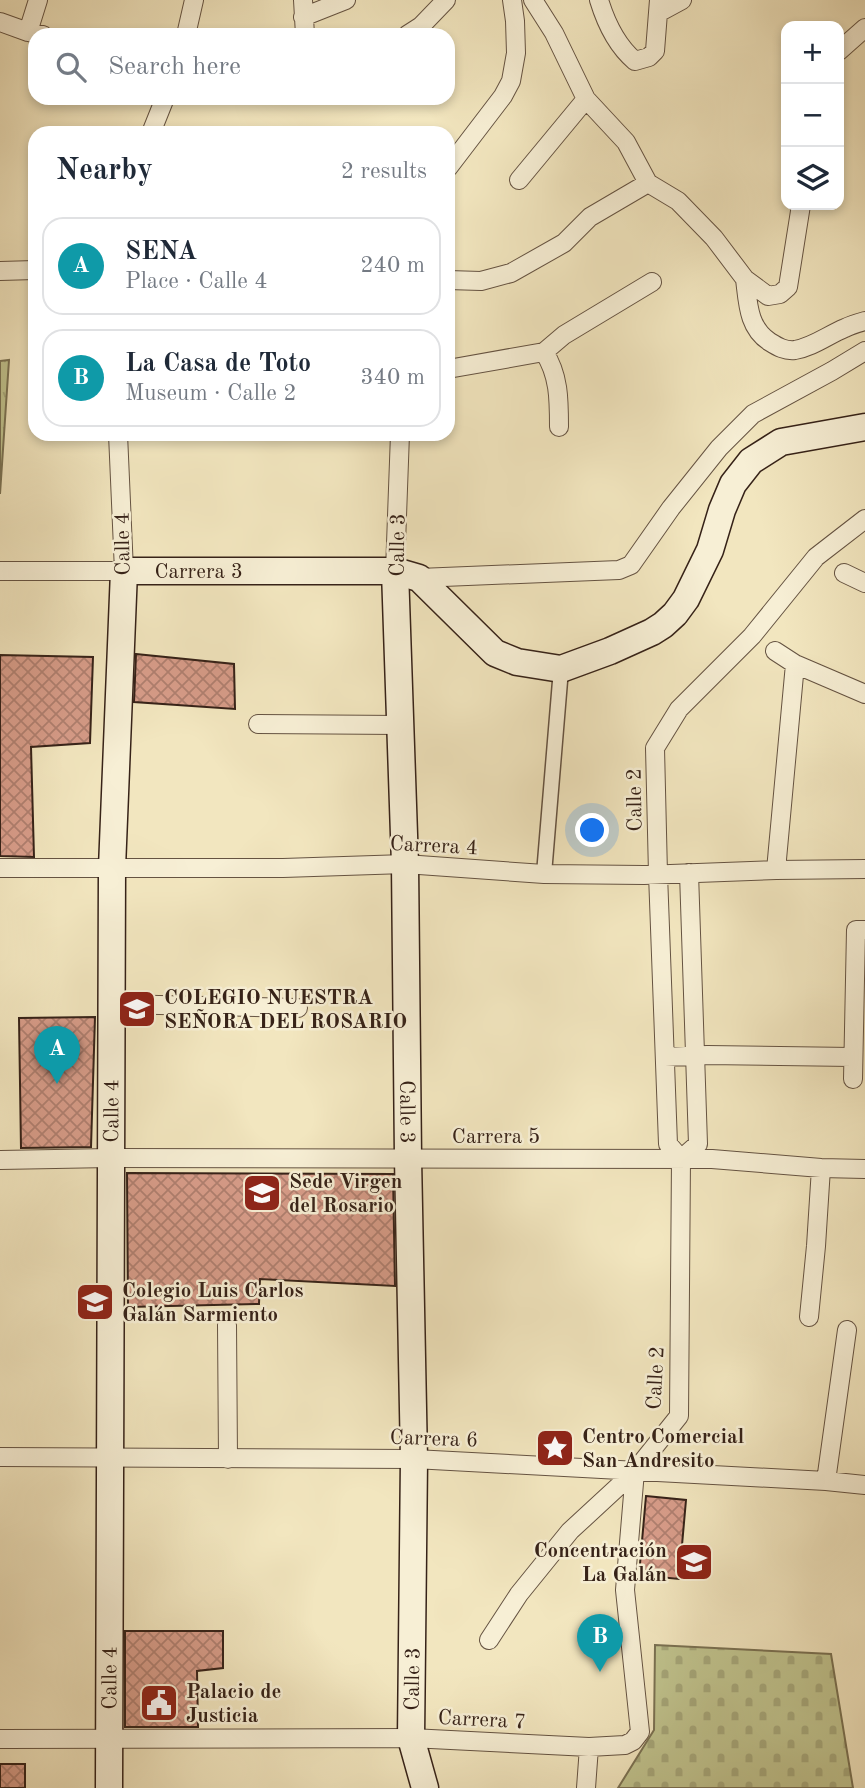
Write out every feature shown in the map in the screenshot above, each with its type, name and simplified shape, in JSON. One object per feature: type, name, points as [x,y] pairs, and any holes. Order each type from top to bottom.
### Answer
[{"type":"main road","points":[[407,574],[495,653],[517,662],[561,669],[652,632],[675,614],[686,599],[710,550],[733,484],[751,461],[781,442],[865,427]]},
{"type":"main road","name":"Carrera 3","points":[[124,571],[407,574]]},
{"type":"main road","name":"Calle 4","points":[[109,1788],[112,868],[124,571]]},
{"type":"main road","name":"Calle 3","points":[[407,574],[400,725],[405,864],[414,1459],[414,1749],[425,1788]]},
{"type":"street","points":[[36,28],[38,0]]},
{"type":"street","points":[[188,28],[194,0]]},
{"type":"street","points":[[303,17],[346,0]]},
{"type":"street","points":[[418,28],[446,0]]},
{"type":"street","points":[[455,159],[503,96],[511,81],[516,53],[512,0]]},
{"type":"street","points":[[533,0],[554,33],[586,99],[626,142],[648,183],[678,201],[715,238],[745,279],[768,296],[780,294],[788,287],[799,210]]},
{"type":"street","points":[[599,0],[617,43],[635,61],[649,57],[655,51],[659,6],[682,0]]},
{"type":"street","points":[[0,22],[28,32]]},
{"type":"street","points":[[844,47],[865,28]]},
{"type":"street","points":[[519,180],[586,99]]},
{"type":"street","points":[[154,126],[162,105]]},
{"type":"street","points":[[455,280],[481,281],[511,273],[564,243],[590,217],[648,183]]},
{"type":"street","points":[[0,271],[28,270]]},
{"type":"street","points":[[745,279],[750,317],[755,328],[762,337],[784,349],[804,347],[865,321]]},
{"type":"street","points":[[455,368],[544,352],[564,335],[652,282]]},
{"type":"street","name":"Carrera 3","points":[[407,574],[619,570],[631,565],[671,508],[719,448],[753,414],[865,351]]},
{"type":"street","points":[[544,352],[555,372],[559,393],[559,426]]},
{"type":"street","name":"Calle 4","points":[[118,441],[124,571]]},
{"type":"street","name":"Calle 3","points":[[400,441],[407,574]]},
{"type":"street","name":"Calle 2","points":[[489,1640],[519,1594],[570,1531],[635,1471],[679,1416],[681,1160],[668,1144],[655,748],[679,709],[752,636],[816,557],[865,519]]},
{"type":"street","name":"Carrera 3","points":[[0,571],[124,571]]},
{"type":"street","points":[[844,573],[865,583]]},
{"type":"street","points":[[775,651],[795,664],[865,694]]},
{"type":"street","points":[[776,870],[795,664]]},
{"type":"street","points":[[544,874],[561,669]]},
{"type":"street","points":[[258,724],[400,725]]},
{"type":"street","name":"Carrera 4","points":[[0,868],[283,868],[405,864],[544,874],[865,869]]},
{"type":"street","points":[[681,1160],[698,1144],[689,873]]},
{"type":"street","points":[[853,1079],[856,930],[865,930]]},
{"type":"street","points":[[111,1004],[298,1008]]},
{"type":"street","points":[[665,1057],[852,1057]]},
{"type":"street","name":"Carrera 5","points":[[0,1160],[110,1157],[712,1159],[865,1169]]},
{"type":"street","points":[[809,1317],[821,1168]]},
{"type":"street","points":[[227,1325],[228,1459]]},
{"type":"street","points":[[826,1481],[847,1330]]},
{"type":"street","name":"Carrera 6","points":[[0,1457],[414,1459],[865,1485]]},
{"type":"street","name":"Carrera 7","points":[[0,1739],[108,1739],[414,1749],[625,1745],[633,1741],[640,1732],[625,1590],[635,1471]]},
{"type":"street","points":[[586,1788],[589,1747]]},
{"type":"street","points":[[414,1749],[414,1788]]},
{"type":"green space","points":[[9,360],[0,494],[0,361]]},
{"type":"green space","points":[[655,1645],[831,1654],[853,1788],[618,1788],[654,1730]]},
{"type":"building","points":[[136,654],[234,664],[235,709],[134,702]]},
{"type":"building","points":[[0,655],[93,657],[90,743],[31,747],[34,857],[0,856]]},
{"type":"building","points":[[95,1017],[91,1147],[21,1148],[19,1018]]},
{"type":"building","points":[[127,1173],[393,1174],[395,1286],[260,1279],[259,1304],[128,1307]]},
{"type":"building","points":[[646,1496],[686,1500],[679,1579],[639,1575]]},
{"type":"building","name":"Palacio de Justicia","points":[[125,1631],[223,1631],[223,1668],[197,1671],[198,1727],[125,1727]]},
{"type":"building","points":[[0,1764],[25,1764],[25,1788],[0,1788]]},
{"type":"place","name":"COLEGIO NUESTRA SEÑORA DEL ROSARIO","points":[[137,1009]]},
{"type":"place","name":"SENA","points":[[57,1084]]},
{"type":"place","name":"Sede Virgen del Rosario","points":[[262,1193]]},
{"type":"place","name":"Colegio Luis Carlos Galán Sarmiento","points":[[95,1302]]},
{"type":"place","name":"Centro Comercial San Andresito","points":[[555,1448]]},
{"type":"place","name":"Concentración La Galán","points":[[694,1562]]},
{"type":"place","name":"La Casa de Toto","points":[[600,1672]]},
{"type":"place","name":"Palacio de Justicia","points":[[159,1703]]}]
